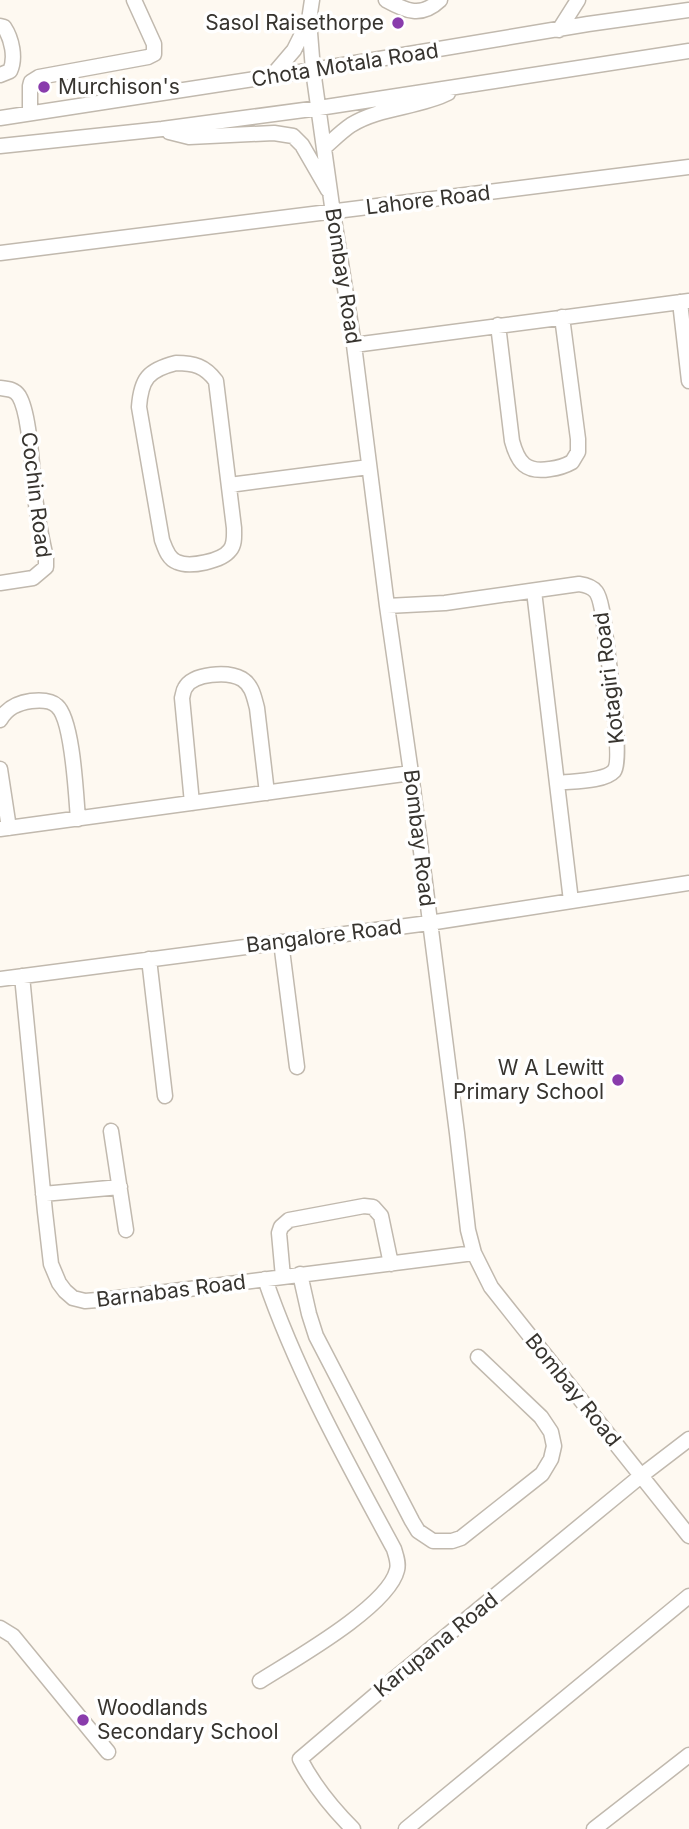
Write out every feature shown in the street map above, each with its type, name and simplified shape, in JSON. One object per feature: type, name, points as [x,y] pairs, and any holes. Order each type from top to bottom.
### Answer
[{"type":"street","points":[[30,113],[30,86],[31,82],[39,77],[154,54],[154,44],[134,0]]},
{"type":"street","points":[[271,76],[294,50],[309,20],[312,0]]},
{"type":"street","points":[[386,0],[416,12],[431,7],[440,0]]},
{"type":"street","points":[[559,30],[578,0]]},
{"type":"street","name":"Chota Motala Road","points":[[0,118],[689,10]]},
{"type":"street","name":"Bombay Road","points":[[309,20],[313,70],[354,345],[411,773],[468,1230],[474,1253],[491,1287],[689,1536]]},
{"type":"street","points":[[0,26],[4,27],[9,35],[13,59],[12,69],[0,75]]},
{"type":"street","name":"Chota Motala Road","points":[[0,146],[162,129],[689,51]]},
{"type":"street","points":[[325,147],[352,124],[434,99],[461,85]]},
{"type":"street","points":[[162,129],[189,137],[274,133],[293,136],[302,145],[330,194]]},
{"type":"street","name":"Lahore Road","points":[[0,253],[689,167]]},
{"type":"street","points":[[354,345],[684,302],[689,381]]},
{"type":"street","points":[[498,325],[512,441],[516,454],[528,467],[536,470],[551,469],[572,462],[578,452],[562,317]]},
{"type":"street","points":[[192,363],[209,372],[216,381],[229,485],[234,528],[232,549],[214,561],[187,564],[177,562],[166,551],[162,540],[139,407],[140,391],[150,374],[165,366],[192,363]]},
{"type":"street","name":"Cochin Road","points":[[0,388],[10,389],[21,400],[46,558],[46,567],[33,578],[0,583]]},
{"type":"street","points":[[229,485],[369,467]]},
{"type":"street","name":"Kotagiri Road","points":[[387,606],[445,603],[579,584],[595,589],[603,615],[617,733],[617,766],[606,776],[556,783]]},
{"type":"street","points":[[534,592],[571,901]]},
{"type":"street","points":[[192,803],[182,698],[186,685],[206,675],[233,675],[249,685],[257,708],[267,793]]},
{"type":"street","points":[[0,720],[4,713],[19,703],[46,701],[59,707],[67,724],[78,819]]},
{"type":"street","points":[[0,768],[4,828],[411,773]]},
{"type":"street","name":"Bangalore Road","points":[[0,979],[429,923],[689,883]]},
{"type":"street","points":[[281,942],[297,1067]]},
{"type":"street","points":[[149,959],[165,1096]]},
{"type":"street","name":"Barnabas Road","points":[[22,976],[51,1264],[59,1283],[73,1298],[85,1301],[110,1299],[474,1253]]},
{"type":"street","points":[[111,1131],[126,1230]]},
{"type":"street","points":[[43,1194],[120,1187]]},
{"type":"street","points":[[283,1277],[279,1233],[281,1227],[289,1220],[364,1206],[373,1207],[381,1216],[391,1264]]},
{"type":"street","points":[[300,1274],[316,1336],[412,1521],[418,1531],[433,1541],[452,1541],[470,1532],[542,1474],[551,1459],[554,1447],[551,1432],[541,1417],[478,1357]]},
{"type":"street","points":[[260,1681],[367,1609],[392,1581],[398,1564],[394,1549],[310,1386],[274,1306],[265,1279]]},
{"type":"street","points":[[642,1475],[689,1439]]},
{"type":"street","name":"Karupana Road","points":[[353,1829],[315,1783],[300,1759],[642,1475]]},
{"type":"street","points":[[406,1829],[689,1596]]},
{"type":"street","points":[[0,1628],[13,1636],[108,1752]]},
{"type":"street","points":[[594,1829],[689,1755]]},
{"type":"place","name":"Sasol Raisethorpe","points":[[398,23]]},
{"type":"place","name":"Murchison's","points":[[44,87]]},
{"type":"place","name":"W A Lewitt Primary School","points":[[618,1080]]},
{"type":"place","name":"Woodlands Secondary School","points":[[83,1720]]}]
